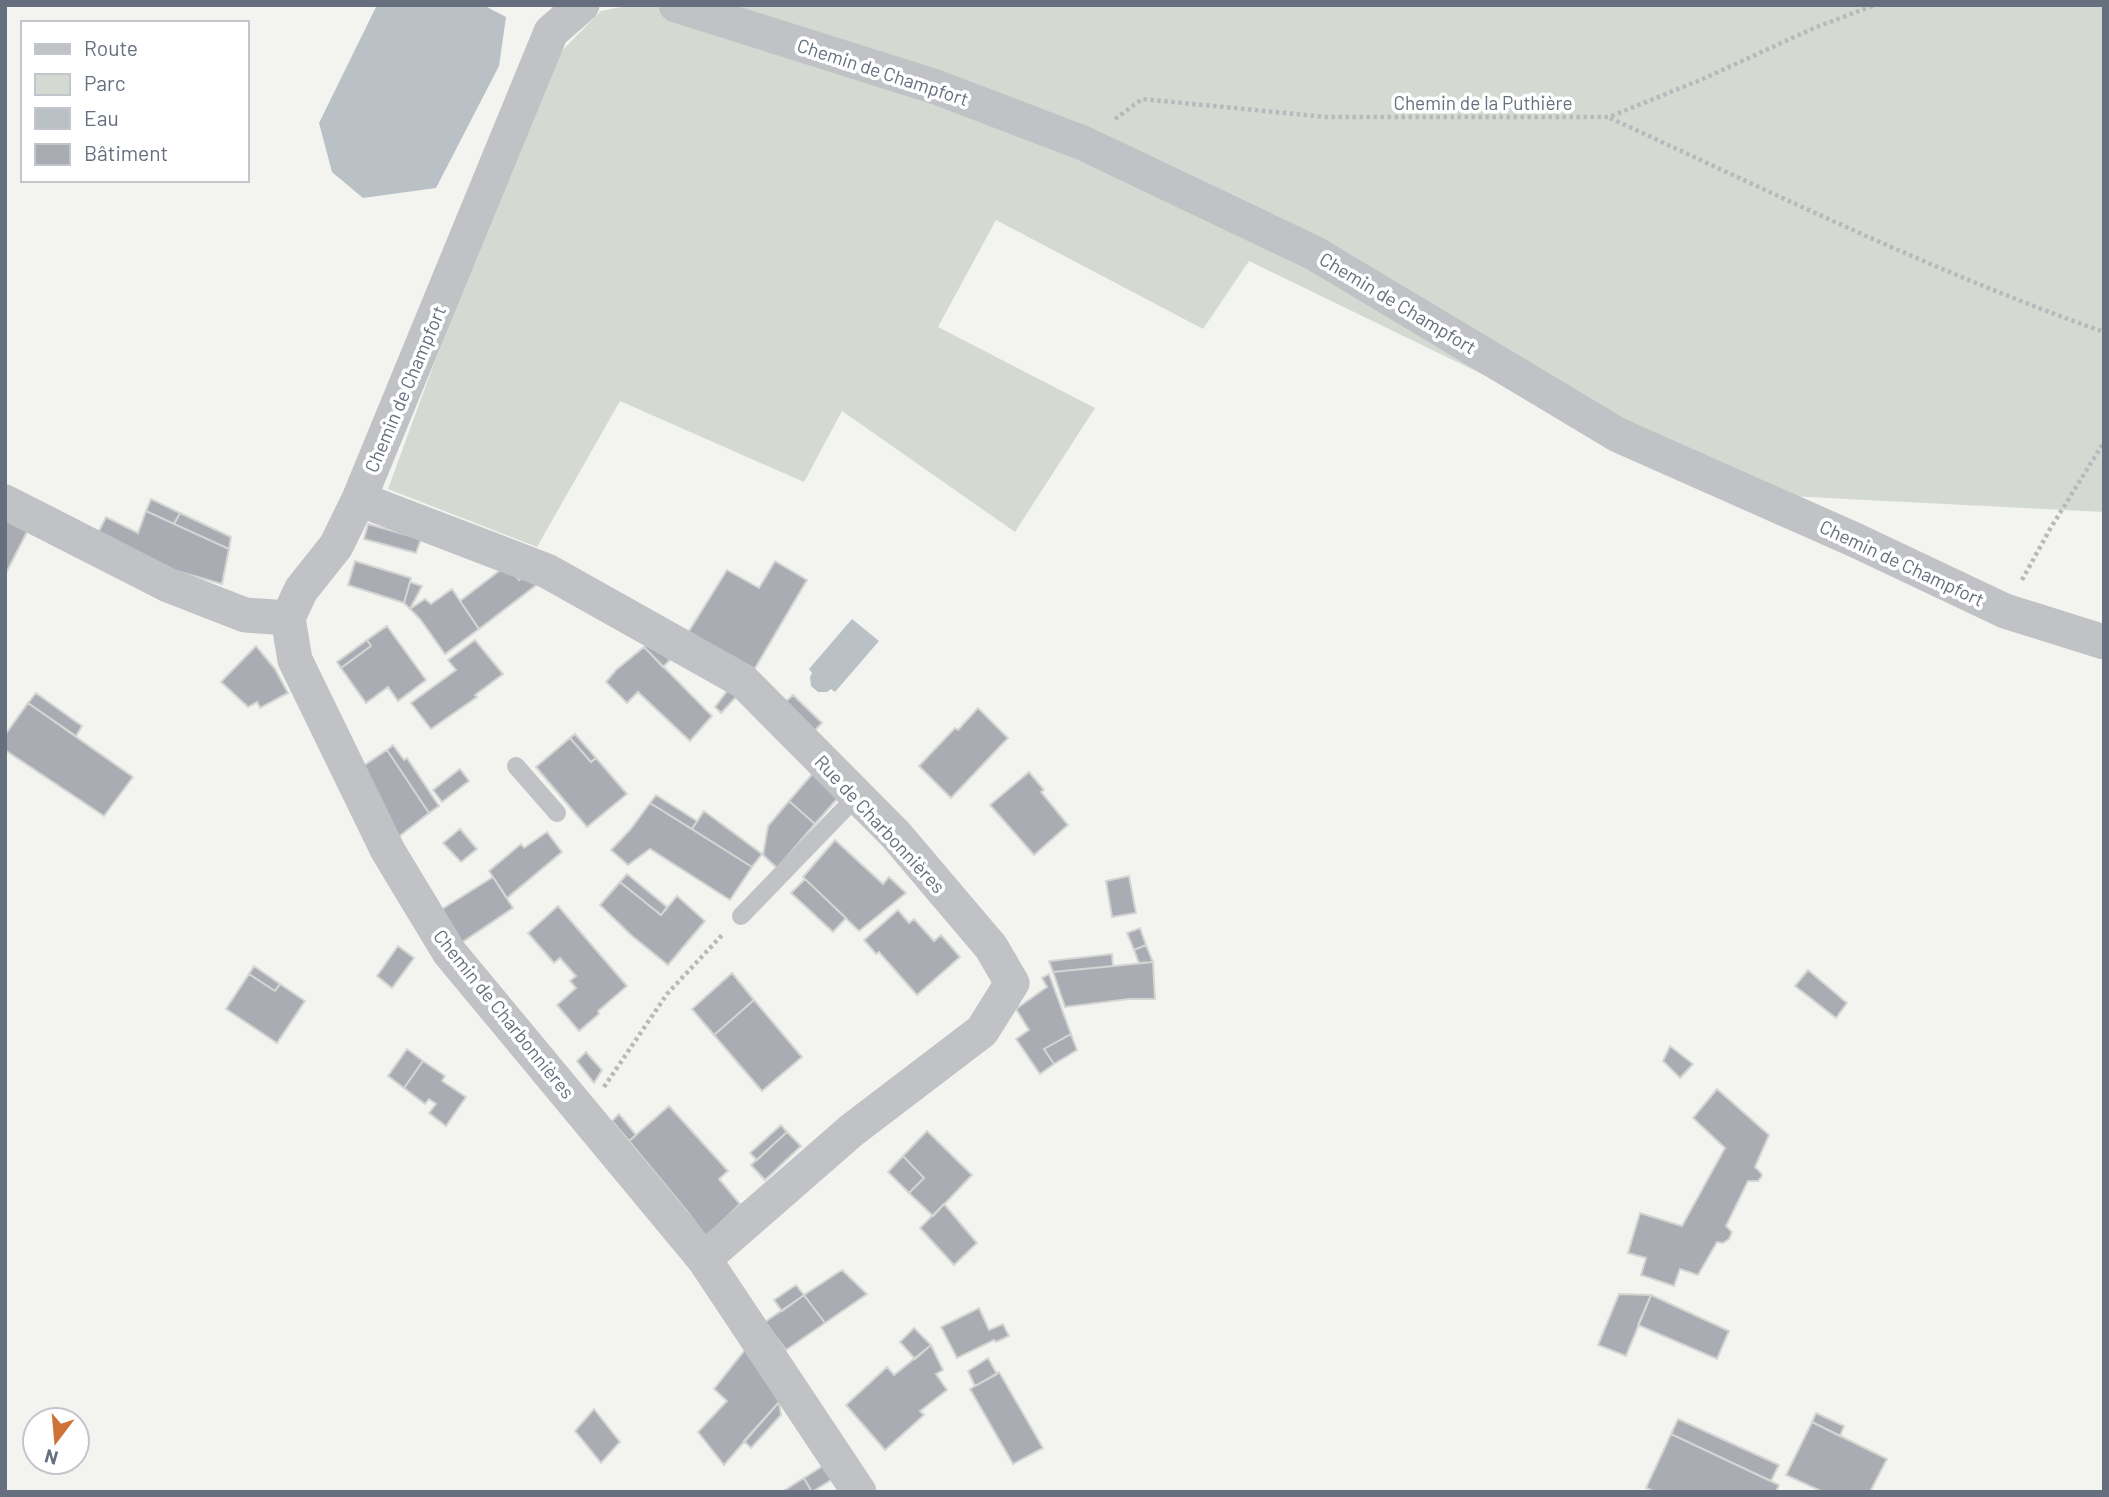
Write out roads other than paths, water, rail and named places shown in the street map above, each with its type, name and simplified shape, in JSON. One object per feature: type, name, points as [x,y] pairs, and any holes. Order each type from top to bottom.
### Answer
[{"type":"street","name":"Chemin de Champfort","points":[[288,618],[301,590],[336,546],[359,499],[551,32],[582,5]]},
{"type":"street","name":"Chemin de Champfort","points":[[676,5],[936,87],[1083,143],[1314,253],[1618,435],[1855,540],[2005,611],[2104,642]]},
{"type":"street","name":"Rue de Charbonnières","points":[[359,499],[547,571],[743,681],[896,835],[991,947],[1012,983],[982,1031],[852,1130],[704,1259]]},
{"type":"street","points":[[5,502],[168,585],[245,615],[288,618]]},
{"type":"street","name":"Chemin de Charbonnières","points":[[288,618],[295,660],[395,864],[449,952],[704,1259],[859,1492]]},
{"type":"lane","points":[[516,766],[557,813]]},
{"type":"lane","points":[[741,916],[858,796]]},
{"type":"water","points":[[377,5],[483,5],[506,17],[499,66],[436,188],[363,198],[332,172],[319,123]]},
{"type":"water","points":[[852,619],[879,641],[835,692],[831,689],[818,692],[811,686],[812,673],[809,669]]}]
